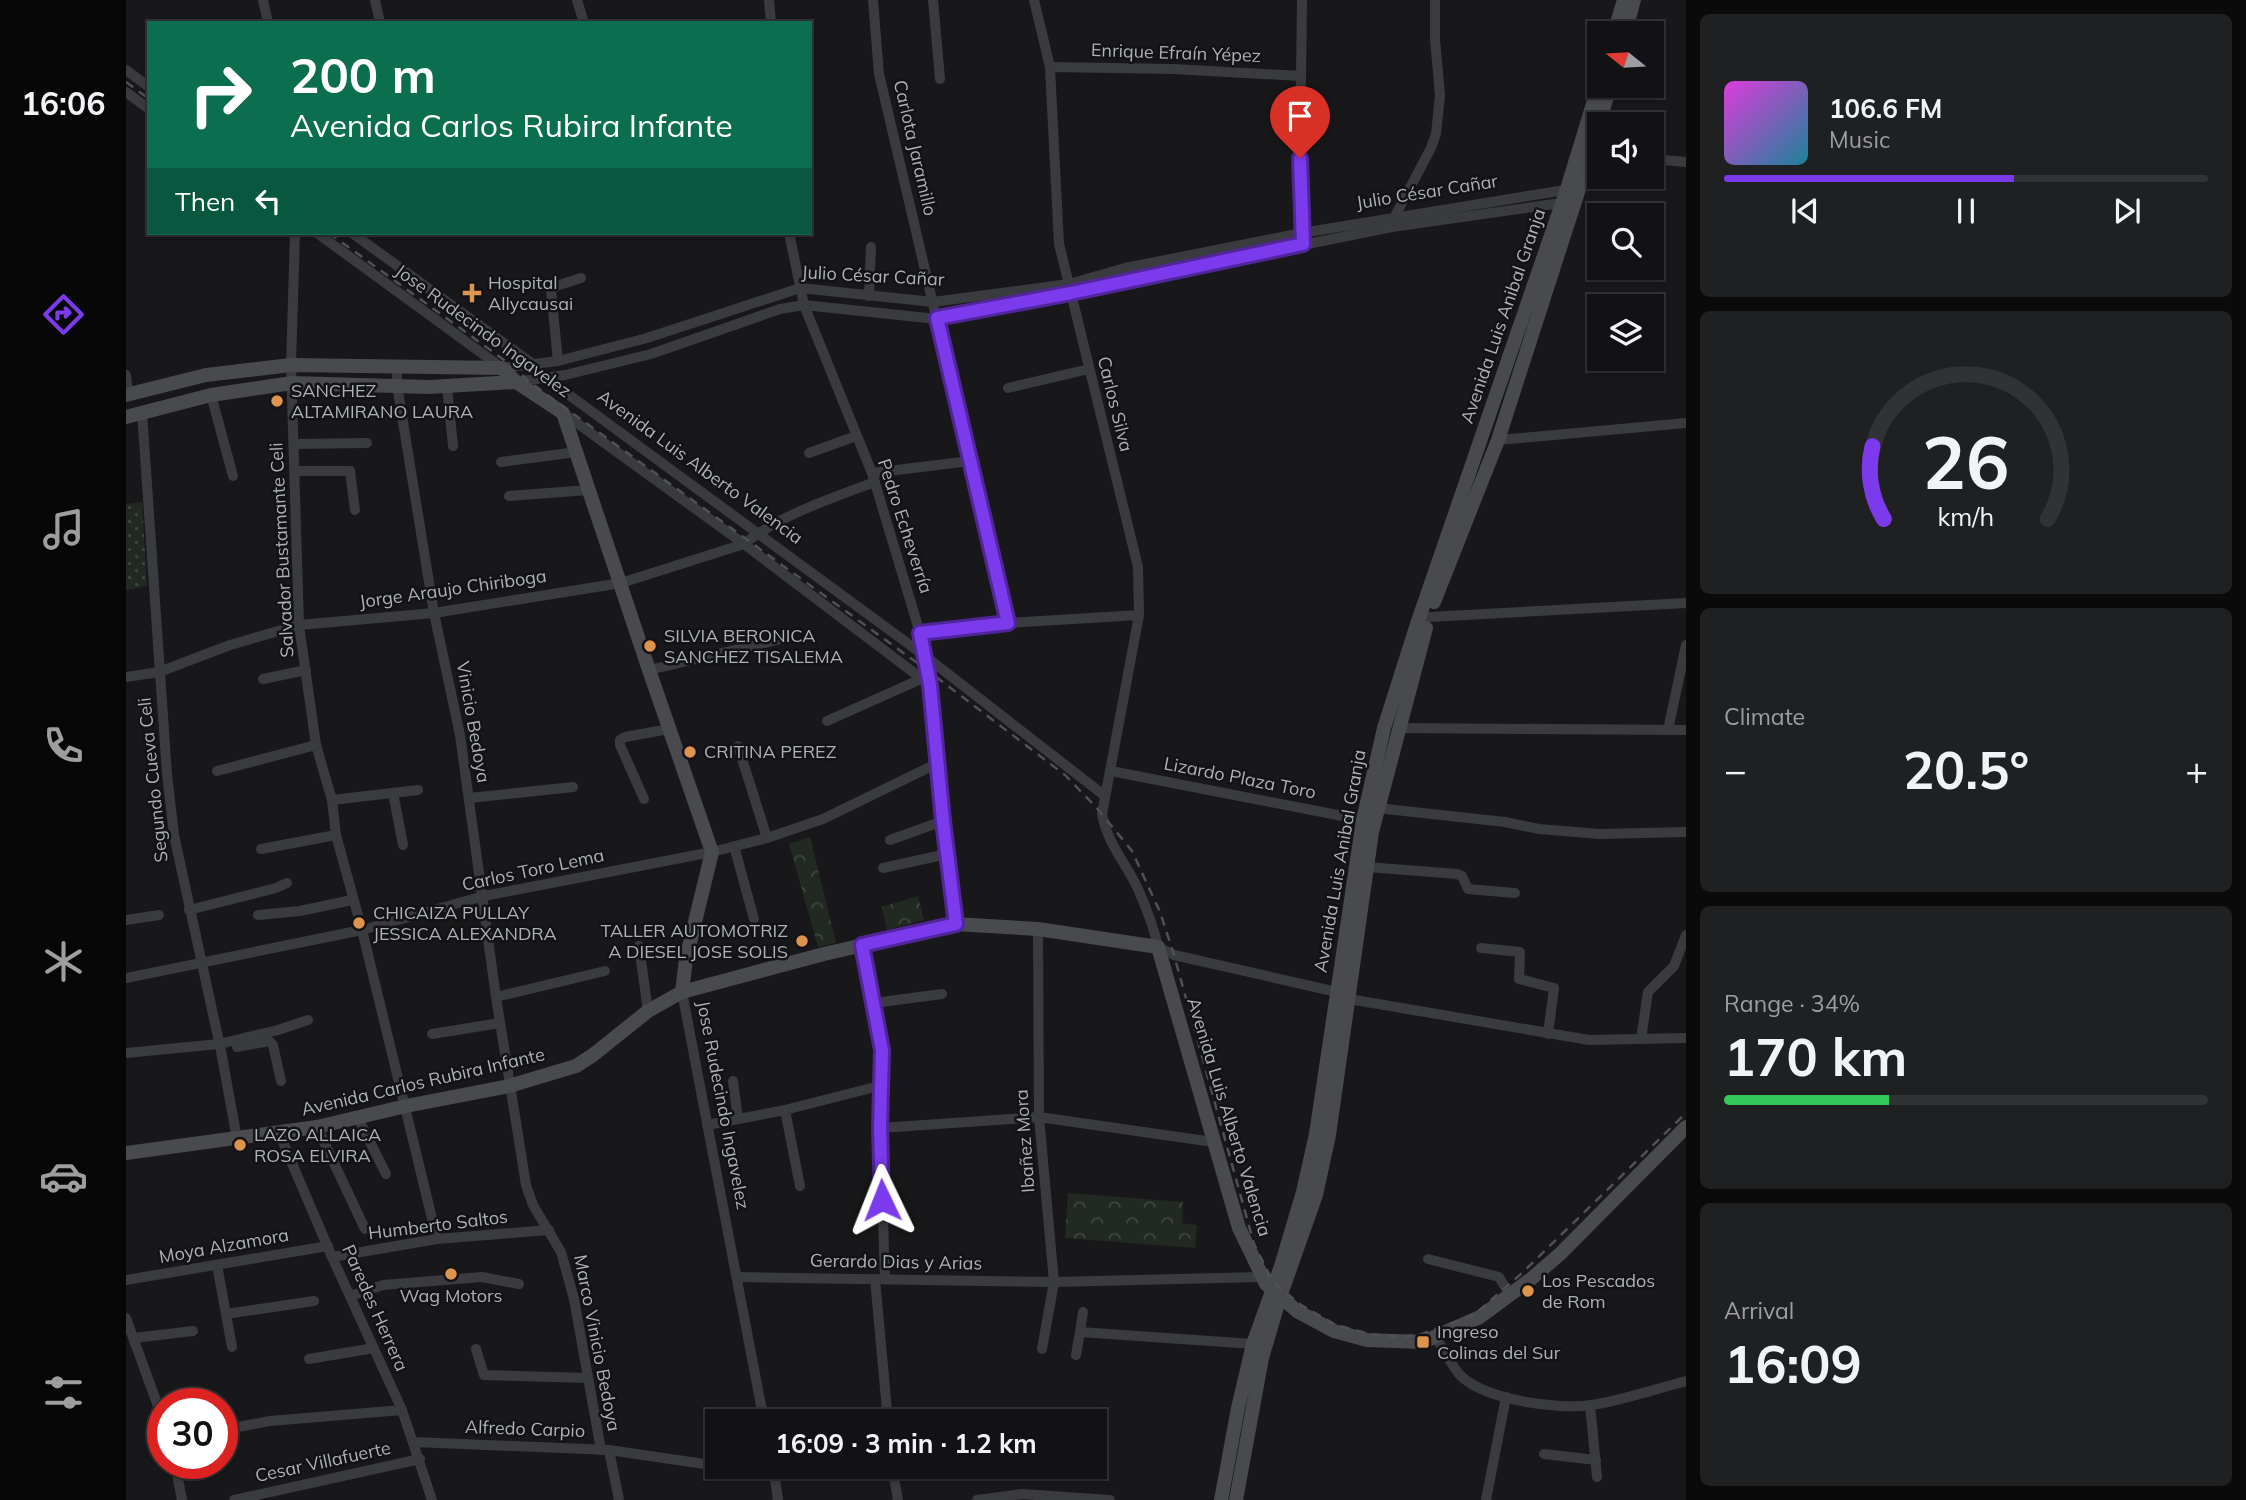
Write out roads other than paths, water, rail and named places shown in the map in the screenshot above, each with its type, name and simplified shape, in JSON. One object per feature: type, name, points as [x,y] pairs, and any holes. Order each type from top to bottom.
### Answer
[{"type":"street","points":[[263,0],[268,21]]},
{"type":"street","points":[[375,0],[380,21]]},
{"type":"street","points":[[577,0],[583,21]]},
{"type":"street","points":[[769,0],[771,21]]},
{"type":"street","name":"Carlota Jaramillo","points":[[873,0],[879,74],[1008,623]]},
{"type":"street","points":[[933,0],[940,79]]},
{"type":"street","name":"Carlos Silva","points":[[1034,0],[1050,67],[1059,244],[1138,567],[1139,615],[1102,814],[1109,839],[1138,889],[1158,947]]},
{"type":"street","points":[[1302,0],[1302,238]]},
{"type":"street","points":[[1395,216],[1436,134],[1440,95],[1435,40],[1435,0]]},
{"type":"street","points":[[1618,21],[1624,0]]},
{"type":"street","points":[[1628,21],[1634,0]]},
{"type":"street","name":"Enrique Efraín Yépez","points":[[1050,67],[1301,76]]},
{"type":"street","points":[[126,70],[147,86]]},
{"type":"street","points":[[126,92],[147,108]]},
{"type":"street","name":"Avenida Luis Anibal Granja","points":[[1343,995],[1377,808],[1429,617],[1498,440],[1571,195],[1596,98]]},
{"type":"street","points":[[1664,160],[1686,162]]},
{"type":"street","name":"Avenida Luis Anibal Granja","points":[[1221,1500],[1253,1344],[1316,1195],[1329,1135],[1363,820],[1384,728],[1571,195],[1587,171]]},
{"type":"street","name":"Julio César Cañar","points":[[1302,238],[1395,216],[1571,195]]},
{"type":"street","name":"Julio César Cañar","points":[[126,417],[211,395],[292,383],[447,387],[546,378],[651,354],[780,309],[804,305],[937,318],[1070,288],[1125,268],[1302,238],[1392,228],[1571,195]]},
{"type":"street","name":"Salvador Bustamante Celi","points":[[295,235],[291,365],[299,625],[316,745],[332,800],[336,835],[406,1106],[437,1240]]},
{"type":"street","name":"Jose Rudecindo Ingavelez","points":[[320,235],[502,368],[516,382],[563,413],[712,852],[686,959],[682,992],[762,1409]]},
{"type":"street","name":"Avenida Luis Alberto Valencia","points":[[355,235],[925,656],[1105,796]]},
{"type":"street","name":"Pedro Echeverría","points":[[789,235],[804,305],[874,477],[920,633],[925,656],[956,924]]},
{"type":"street","points":[[869,296],[871,247]]},
{"type":"street","points":[[558,362],[551,291],[556,286],[581,278]]},
{"type":"street","name":"Julio César Cañar","points":[[127,394],[206,375],[291,365],[502,368],[558,362],[647,338],[800,288],[933,302],[1070,288]]},
{"type":"street","name":"Vinicio Bedoya","points":[[397,367],[397,385],[434,613],[460,734],[509,1086]]},
{"type":"street","points":[[1008,388],[1089,369]]},
{"type":"street","points":[[126,375],[127,394]]},
{"type":"street","points":[[447,387],[453,446]]},
{"type":"street","points":[[211,395],[233,476]]},
{"type":"street","name":"Segundo Cueva Celi","points":[[142,412],[159,672],[174,835],[237,1139]]},
{"type":"street","points":[[563,413],[744,544],[926,682]]},
{"type":"street","points":[[1498,440],[1686,423]]},
{"type":"street","points":[[809,453],[856,436]]},
{"type":"street","points":[[294,444],[366,443]]},
{"type":"street","points":[[501,462],[577,452]]},
{"type":"street","points":[[744,544],[758,533],[874,477],[970,461]]},
{"type":"street","points":[[296,471],[350,471],[355,510]]},
{"type":"street","points":[[509,496],[588,490]]},
{"type":"street","name":"Jorge Araujo Chiriboga","points":[[126,677],[159,672],[230,645],[299,625],[434,613],[621,583],[744,544]]},
{"type":"street","points":[[1429,617],[1686,603]]},
{"type":"street","points":[[920,633],[1008,623],[1139,615]]},
{"type":"street","points":[[649,670],[777,640]]},
{"type":"street","points":[[1668,730],[1686,645]]},
{"type":"street","points":[[263,679],[306,670]]},
{"type":"street","points":[[828,721],[926,682]]},
{"type":"street","points":[[1398,728],[1686,730]]},
{"type":"street","points":[[645,799],[620,740],[669,729]]},
{"type":"street","points":[[217,771],[316,745]]},
{"type":"street","points":[[738,746],[767,838]]},
{"type":"street","name":"Carlos Toro Lema","points":[[201,963],[362,930],[484,896],[712,852],[767,838],[823,819],[938,763]]},
{"type":"street","name":"Lizardo Plaza Toro","points":[[1111,771],[1363,820]]},
{"type":"street","points":[[469,798],[573,787]]},
{"type":"street","points":[[332,800],[418,790]]},
{"type":"street","points":[[393,793],[403,845]]},
{"type":"street","points":[[1377,808],[1505,822],[1539,830],[1600,834],[1686,832]]},
{"type":"street","points":[[890,840],[943,821]]},
{"type":"street","points":[[261,849],[336,835]]},
{"type":"street","points":[[734,846],[754,919]]},
{"type":"street","points":[[883,868],[947,854]]},
{"type":"street","points":[[1367,867],[1457,874],[1462,876],[1468,889],[1515,892]]},
{"type":"street","points":[[189,910],[287,883]]},
{"type":"street","points":[[258,915],[300,911],[352,900]]},
{"type":"street","points":[[126,920],[159,915]]},
{"type":"street","name":"Avenida Carlos Rubira Infante","points":[[126,1153],[317,1127],[509,1086],[576,1066],[648,1011],[682,992],[862,945],[956,924],[1038,929],[1158,947]]},
{"type":"street","name":"Ibañez Mora","points":[[1038,929],[1039,1117],[1054,1282],[1042,1349]]},
{"type":"street","points":[[1641,1039],[1648,992],[1671,970],[1686,935]]},
{"type":"street","points":[[862,945],[882,1050],[880,1279],[887,1409]]},
{"type":"street","points":[[639,946],[648,1011]]},
{"type":"street","points":[[1158,947],[1174,955],[1343,995],[1548,1034],[1589,1040],[1686,1038]]},
{"type":"street","name":"Avenida Luis Alberto Valencia","points":[[1158,947],[1239,1228],[1261,1276],[1276,1293],[1297,1311],[1334,1331],[1367,1340],[1423,1342],[1480,1317],[1560,1254],[1686,1127]]},
{"type":"street","points":[[1481,948],[1520,952],[1519,979],[1554,988],[1548,1034]]},
{"type":"street","points":[[126,978],[201,963]]},
{"type":"street","points":[[496,997],[606,971]]},
{"type":"street","points":[[874,1003],[942,994]]},
{"type":"street","points":[[220,1048],[308,1020]]},
{"type":"street","points":[[432,1034],[500,1023]]},
{"type":"street","points":[[126,1053],[220,1048],[269,1041],[273,1045],[281,1081]]},
{"type":"street","points":[[733,1081],[738,1119]]},
{"type":"street","points":[[707,1125],[785,1110],[883,1085]]},
{"type":"street","name":"Marco Vinicio Bedoya","points":[[509,1086],[526,1185],[533,1205],[561,1252],[568,1273],[588,1378],[619,1500]]},
{"type":"street","points":[[785,1110],[800,1186]]},
{"type":"street","points":[[880,1128],[1039,1117],[1213,1142]]},
{"type":"street","points":[[358,1118],[386,1174]]},
{"type":"street","points":[[317,1127],[365,1229]]},
{"type":"street","name":"Paredes Herrera","points":[[279,1133],[402,1410],[432,1500]]},
{"type":"street","name":"Humberto Saltos","points":[[330,1251],[548,1230]]},
{"type":"street","name":"Moya Alzamora","points":[[126,1280],[330,1251]]},
{"type":"street","points":[[1428,1259],[1499,1277],[1510,1295]]},
{"type":"street","points":[[217,1265],[232,1347]]},
{"type":"street","name":"Gerardo Dias y Arias","points":[[737,1277],[1054,1282],[1261,1276]]},
{"type":"street","points":[[350,1296],[383,1285],[482,1277],[519,1284]]},
{"type":"street","name":"Avenida Luis Anibal Granja","points":[[1236,1500],[1276,1293]]},
{"type":"street","points":[[226,1314],[314,1301]]},
{"type":"street","points":[[1076,1355],[1083,1312]]},
{"type":"street","points":[[126,1318],[152,1388]]},
{"type":"street","points":[[134,1338],[192,1331]]},
{"type":"street","points":[[1080,1332],[1253,1344]]},
{"type":"street","points":[[1436,1337],[1459,1374],[1479,1388],[1506,1397],[1544,1404],[1590,1405],[1686,1381]]},
{"type":"street","points":[[309,1359],[374,1348]]},
{"type":"street","points":[[476,1349],[484,1375],[588,1378]]},
{"type":"street","points":[[1486,1500],[1506,1397]]},
{"type":"street","points":[[1590,1405],[1597,1477]]},
{"type":"street","points":[[238,1427],[402,1410]]},
{"type":"street","name":"Alfredo Carpio","points":[[414,1442],[605,1450],[705,1464]]},
{"type":"street","points":[[1544,1454],[1596,1460]]},
{"type":"street","name":"Cesar Villafuerte","points":[[234,1500],[420,1459]]},
{"type":"street","points":[[178,1479],[182,1500]]},
{"type":"street","points":[[775,1479],[778,1500]]},
{"type":"street","points":[[894,1479],[898,1500]]},
{"type":"street","points":[[977,1500],[1022,1497],[1110,1500]]},
{"type":"railway","points":[[126,82],[147,98]]},
{"type":"railway","points":[[332,235],[927,670],[1065,775],[1096,807],[1132,851],[1160,912],[1254,1244],[1273,1282],[1301,1305],[1336,1325],[1370,1334],[1399,1337],[1422,1334],[1474,1315],[1522,1273],[1686,1113]]},
{"type":"place","name":"Hospital Allycausai","points":[[472,293]]},
{"type":"place","name":"SANCHEZ ALTAMIRANO LAURA","points":[[277,401]]},
{"type":"place","name":"SILVIA BERONICA SANCHEZ TISALEMA","points":[[650,646]]},
{"type":"place","name":"CRITINA PEREZ","points":[[690,752]]},
{"type":"place","name":"CHICAIZA PULLAY JESSICA ALEXANDRA","points":[[359,923]]},
{"type":"place","name":"TALLER AUTOMOTRIZ A DIESEL JOSE SOLIS","points":[[802,941]]},
{"type":"place","name":"LAZO ALLAICA ROSA ELVIRA","points":[[240,1145]]},
{"type":"place","name":"Wag Motors","points":[[451,1274]]},
{"type":"place","name":"Los Pescados de Rom","points":[[1528,1291]]},
{"type":"place","name":"Ingreso Colinas del Sur","points":[[1423,1342]]}]
